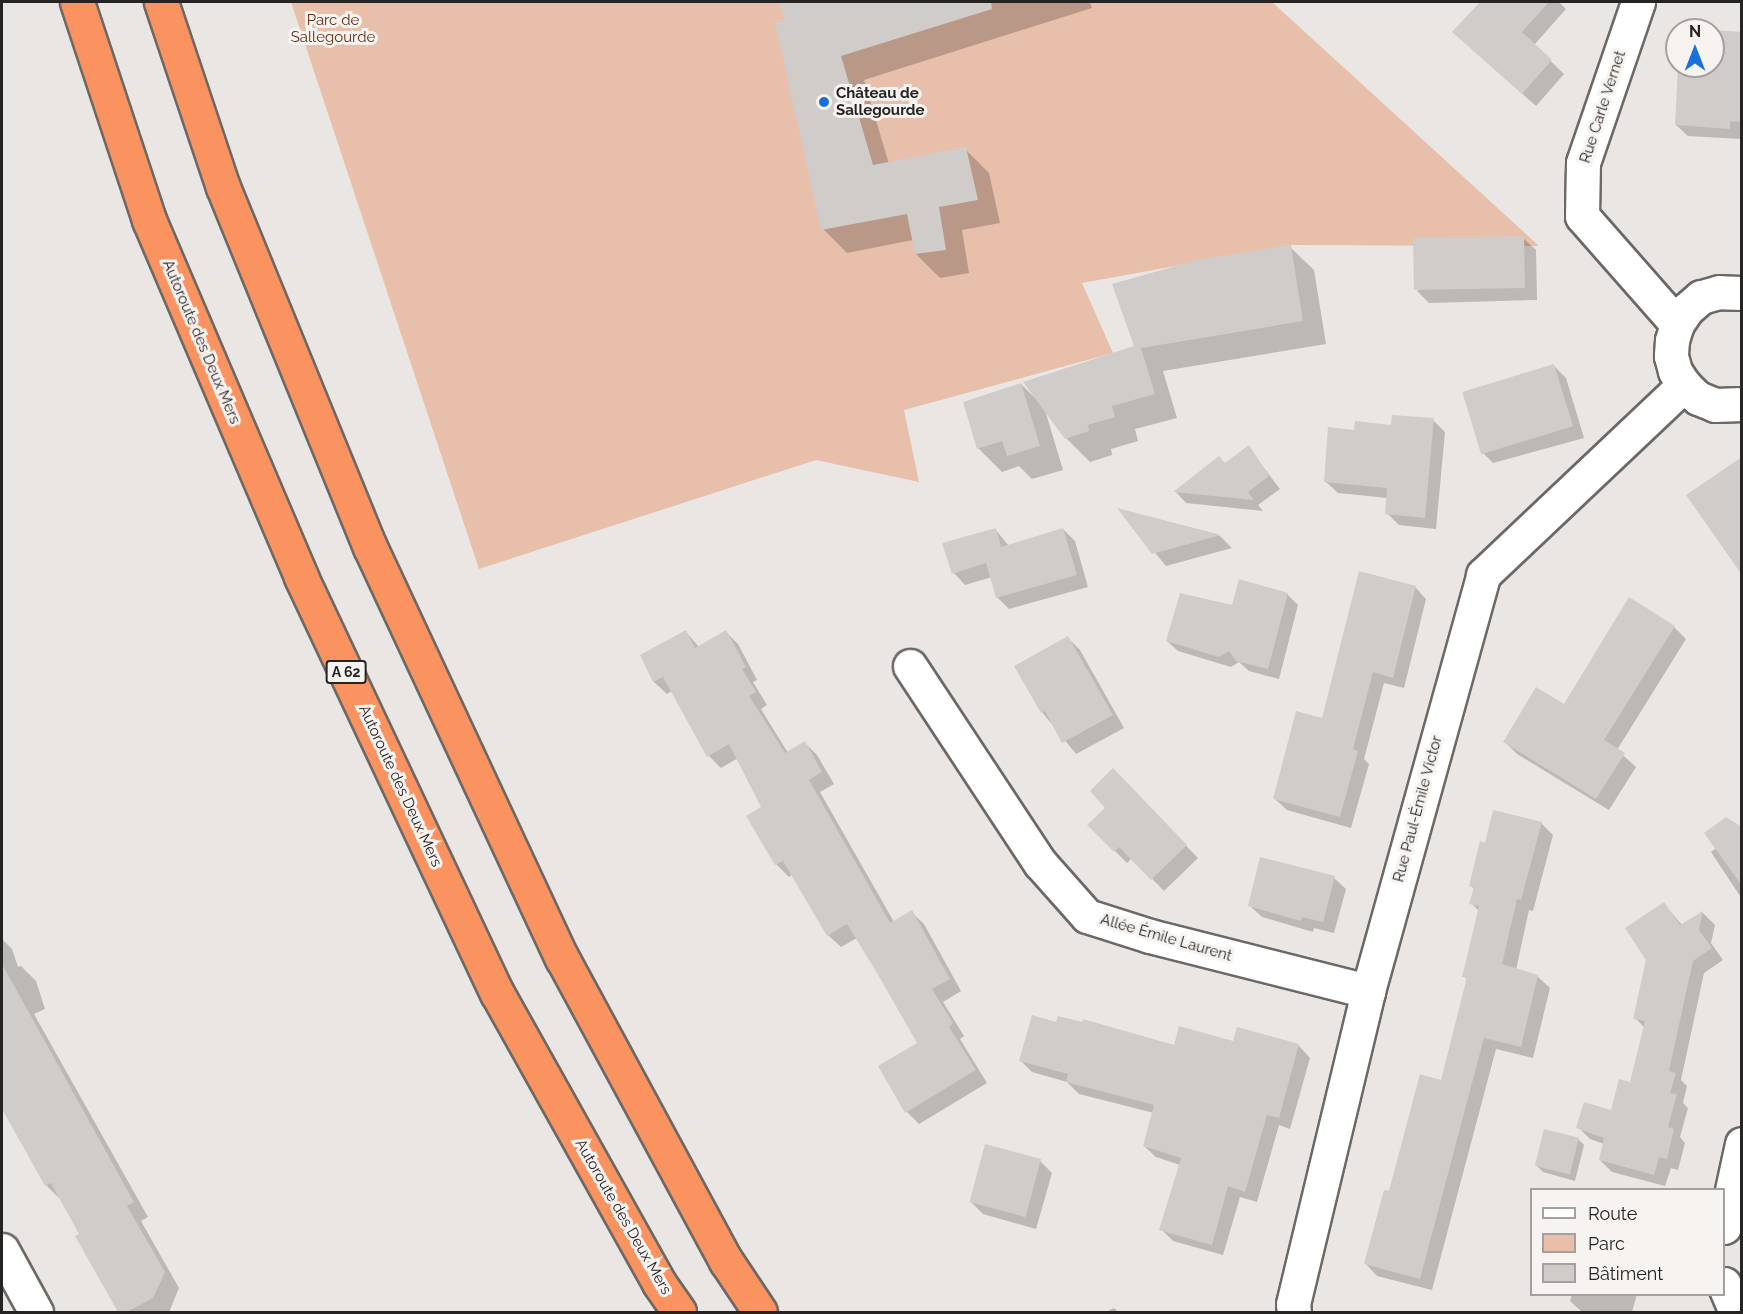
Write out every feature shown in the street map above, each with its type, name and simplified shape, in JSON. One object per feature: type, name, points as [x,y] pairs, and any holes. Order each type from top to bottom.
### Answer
[{"type":"highway","name":"Autoroute des Deux Mers","points":[[77,2],[149,220],[301,577],[498,993],[659,1283],[679,1312]]},
{"type":"highway","points":[[161,2],[223,188],[370,546],[562,958],[726,1261],[760,1312]]},
{"type":"street","name":"Rue Carle Vernet","points":[[1638,2],[1582,163],[1582,216],[1677,324]]},
{"type":"street","points":[[1742,293],[1719,292],[1701,297],[1687,309],[1677,324],[1672,340],[1671,356],[1675,371],[1684,385],[1698,398],[1715,405],[1742,404]]},
{"type":"street","name":"Rue Paul-Émile Victor","points":[[1294,1312],[1293,1304],[1368,991],[1483,575],[1684,385]]},
{"type":"street","name":"Allée Émile Laurent","points":[[910,666],[1040,863],[1087,916],[1150,936],[1368,991]]},
{"type":"street","points":[[1725,1222],[1742,1144]]},
{"type":"street","points":[[2,1250],[36,1312]]},
{"type":"street","points":[[1725,1286],[1736,1312]]},
{"type":"green space","name":"Château de Sallegourde","points":[[291,2],[1272,2],[1539,246],[1291,245],[1082,283],[1113,353],[904,410],[919,482],[816,460],[479,569]]},
{"type":"building","name":"Château de Sallegourde","points":[[780,2],[991,2],[992,9],[841,56],[873,165],[966,147],[978,200],[939,207],[946,250],[915,254],[907,214],[821,230],[775,21],[784,21]]},
{"type":"building","points":[[1480,2],[1549,2],[1522,32],[1552,60],[1522,94],[1452,32]]},
{"type":"building","points":[[1725,31],[1742,32],[1742,122],[1730,121],[1730,129],[1675,125],[1677,78],[1725,78]]},
{"type":"building","points":[[1524,236],[1525,288],[1414,290],[1413,238]]},
{"type":"building","points":[[1291,245],[1303,321],[1141,348],[1155,394],[1112,406],[1115,417],[1088,425],[1089,431],[1065,439],[1023,382],[1134,346],[1112,284],[1197,260]]},
{"type":"building","points":[[1554,364],[1573,426],[1481,454],[1462,392]]},
{"type":"building","points":[[1021,383],[1040,446],[1007,456],[1002,441],[977,449],[963,402]]},
{"type":"building","points":[[1392,415],[1434,418],[1425,518],[1385,514],[1387,488],[1324,482],[1328,427],[1354,430],[1355,421],[1391,425]]},
{"type":"building","points":[[1249,445],[1269,476],[1248,492],[1254,500],[1173,492],[1219,456],[1225,463]]},
{"type":"building","points":[[1742,457],[1742,575],[1686,495]]},
{"type":"building","points":[[1117,508],[1221,535],[1152,554]]},
{"type":"building","points":[[996,528],[1001,547],[1063,528],[1077,575],[996,598],[986,563],[952,574],[942,543]]},
{"type":"building","points":[[1359,571],[1416,586],[1393,678],[1373,672],[1353,749],[1358,751],[1340,817],[1273,799],[1296,711],[1322,718]]},
{"type":"building","points":[[1239,579],[1288,593],[1268,669],[1236,661],[1229,651],[1219,657],[1166,641],[1180,593],[1232,605]]},
{"type":"building","points":[[1629,597],[1675,626],[1604,740],[1625,753],[1596,799],[1503,742],[1536,687],[1564,704]]},
{"type":"building","points":[[686,630],[695,648],[726,630],[746,667],[742,669],[756,692],[749,696],[785,753],[805,741],[822,772],[809,780],[890,923],[912,910],[950,979],[932,989],[953,1023],[949,1027],[976,1070],[905,1113],[878,1066],[917,1043],[877,973],[847,924],[827,936],[783,861],[775,865],[746,816],[761,807],[729,744],[707,757],[663,677],[653,682],[640,655]]},
{"type":"building","points":[[1068,636],[1113,715],[1062,743],[1045,711],[1041,713],[1014,666]]},
{"type":"building","points":[[1113,768],[1187,845],[1151,880],[1119,847],[1114,852],[1087,825],[1105,808],[1090,791]]},
{"type":"building","points":[[1493,810],[1542,822],[1521,900],[1517,899],[1502,964],[1538,975],[1521,1047],[1484,1038],[1420,1279],[1364,1264],[1384,1190],[1389,1191],[1420,1074],[1441,1080],[1467,977],[1462,977],[1479,906],[1469,904],[1474,887],[1469,886],[1480,841],[1485,843]]},
{"type":"building","points":[[1726,817],[1742,827],[1742,886],[1704,833]]},
{"type":"building","points":[[1260,857],[1335,876],[1323,922],[1302,917],[1301,921],[1248,906]]},
{"type":"building","points":[[1664,902],[1680,925],[1703,911],[1699,930],[1712,948],[1693,961],[1669,1071],[1676,1073],[1670,1093],[1677,1094],[1668,1127],[1674,1129],[1667,1159],[1659,1157],[1654,1175],[1599,1160],[1604,1138],[1576,1128],[1584,1102],[1611,1110],[1619,1079],[1630,1082],[1645,1021],[1633,1019],[1646,960],[1625,928]]},
{"type":"building","points":[[2,964],[134,1202],[127,1206],[165,1272],[153,1298],[127,1312],[118,1312],[75,1236],[79,1234],[51,1183],[45,1186],[2,1109]]},
{"type":"building","points":[[1032,1015],[1056,1022],[1058,1016],[1082,1022],[1083,1019],[1174,1045],[1179,1026],[1233,1041],[1237,1027],[1299,1044],[1279,1118],[1267,1115],[1245,1192],[1228,1186],[1212,1245],[1159,1230],[1181,1158],[1143,1146],[1154,1105],[1066,1082],[1068,1074],[1019,1061]]},
{"type":"building","points":[[1544,1129],[1579,1138],[1570,1175],[1535,1166]]},
{"type":"building","points":[[985,1144],[1041,1159],[1025,1217],[969,1202]]},
{"type":"place","name":"Château de Sallegourde","points":[[824,102]]},
{"type":"park label","name":"Parc de Sallegourde","points":[[333,28]]}]
